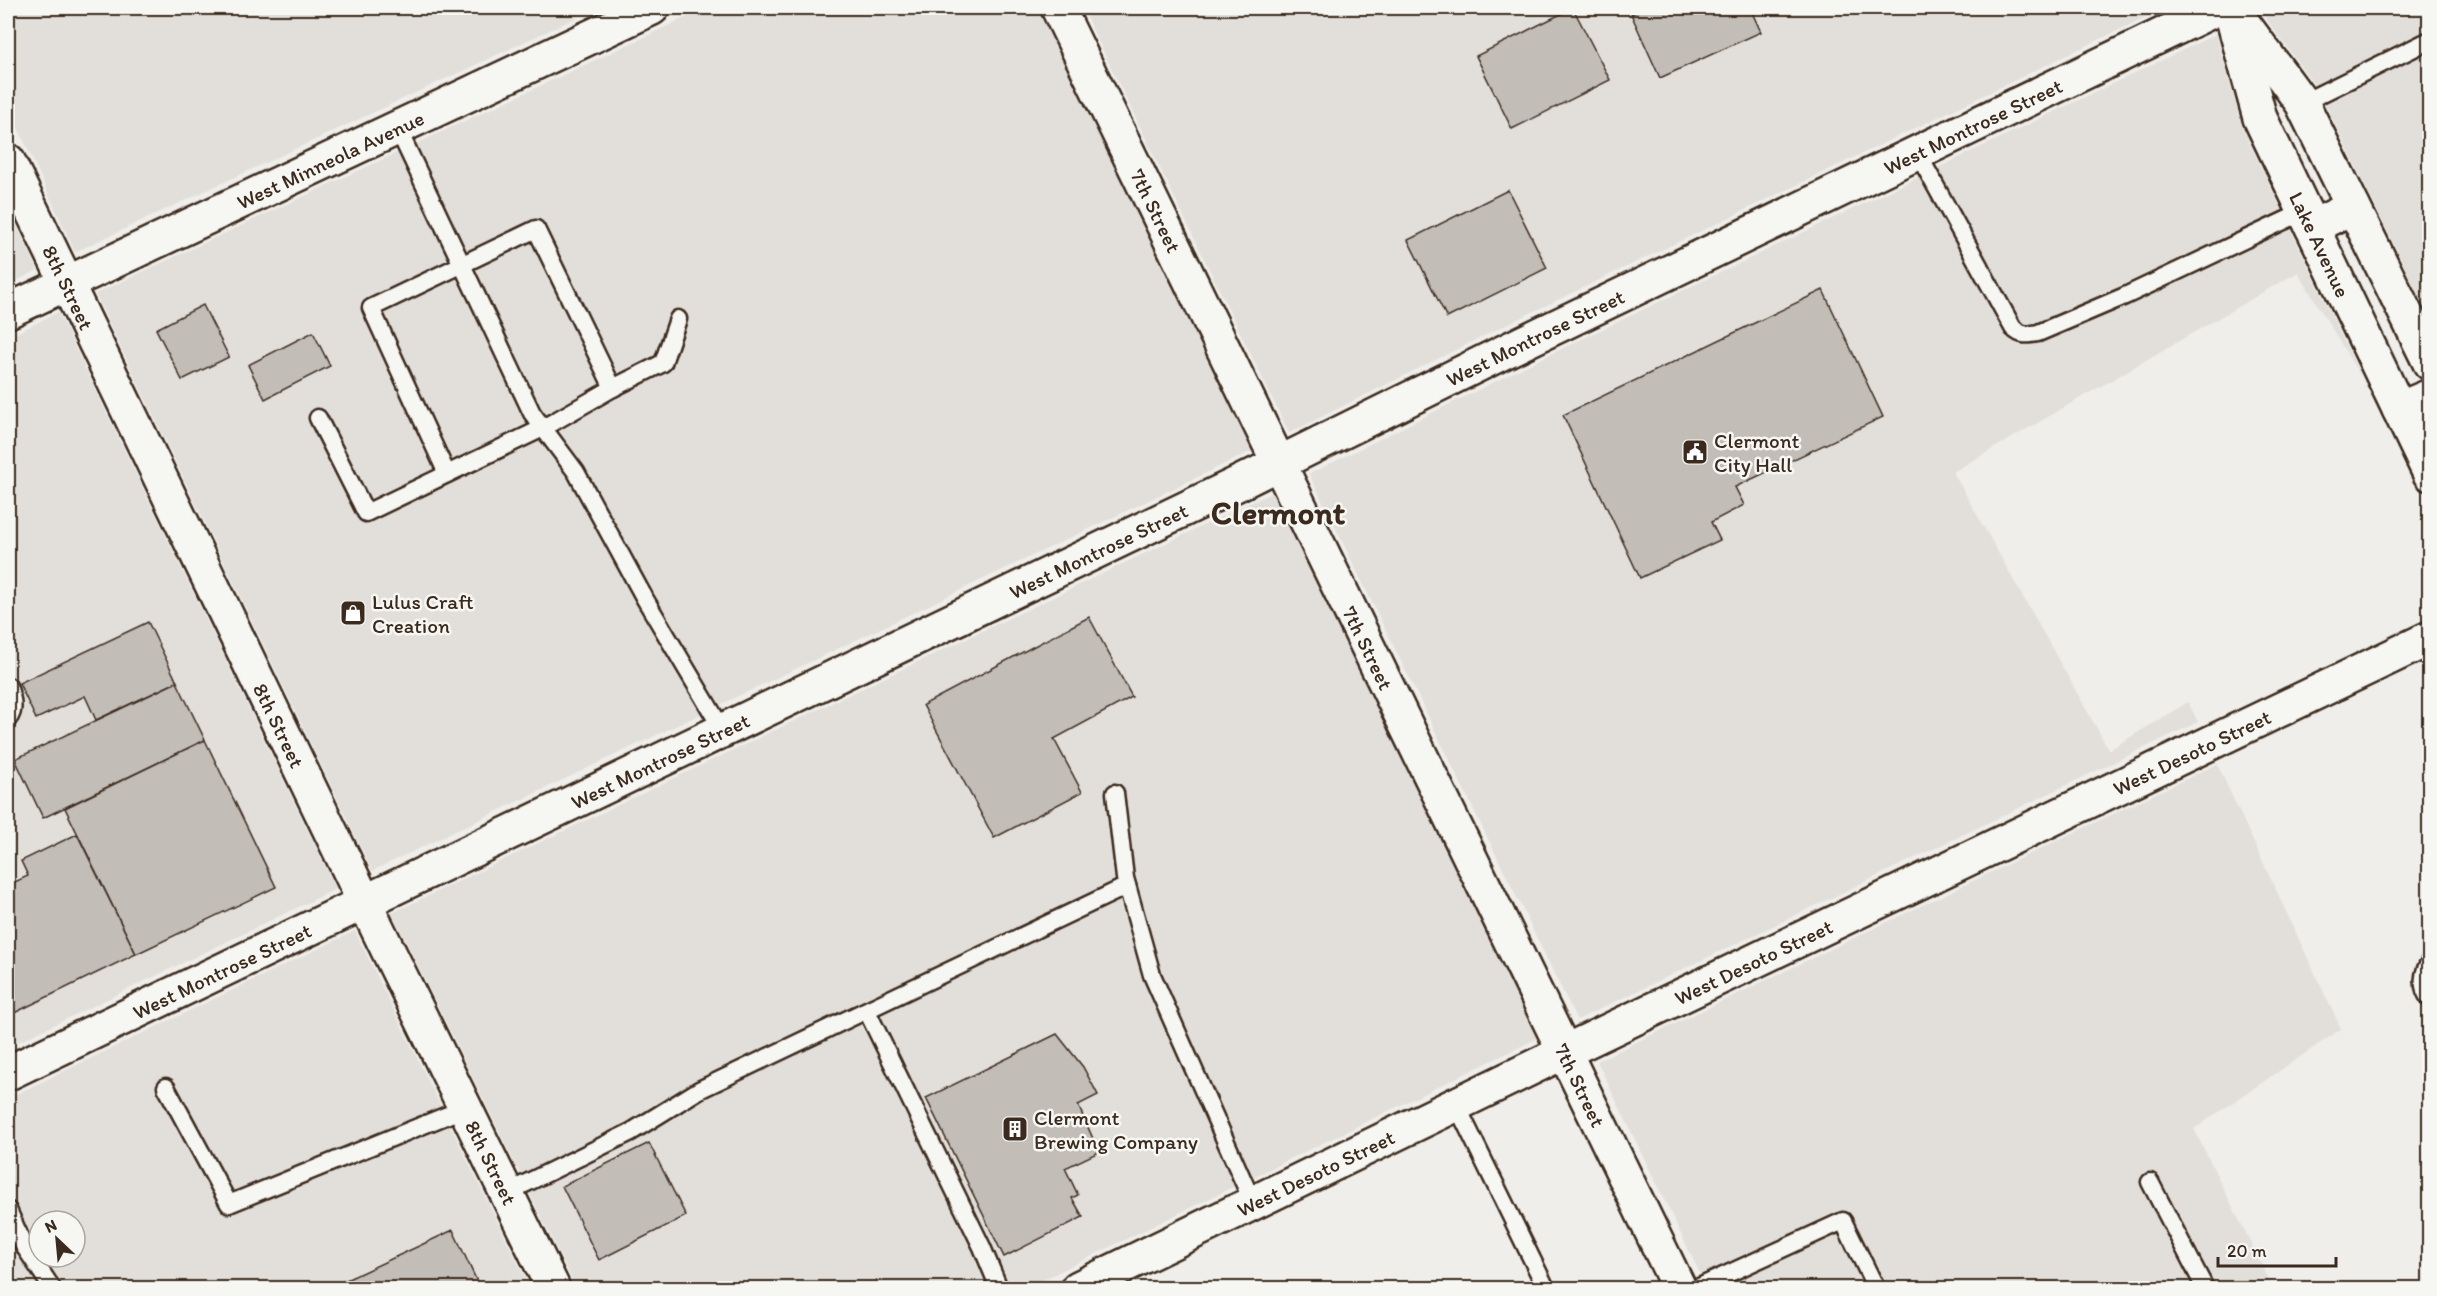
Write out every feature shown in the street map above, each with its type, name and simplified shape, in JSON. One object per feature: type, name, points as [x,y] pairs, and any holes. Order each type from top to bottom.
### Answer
[{"type":"street","name":"West Minneola Avenue","points":[[8,311],[652,8]]},
{"type":"street","name":"7th Street","points":[[1058,8],[1679,1288]]},
{"type":"street","name":"West Montrose Street","points":[[8,1073],[1279,463],[1522,343],[2218,8]]},
{"type":"street","name":"Lake Avenue","points":[[2231,8],[2302,103],[2430,363]]},
{"type":"street","name":"Lake Avenue","points":[[2231,8],[2260,118],[2430,474]]},
{"type":"street","name":"8th Street","points":[[8,160],[363,901],[553,1288]]},
{"type":"street","points":[[2308,219],[2353,207]]},
{"type":"street","points":[[2399,409],[2430,396]]},
{"type":"street","name":"West Desoto Street","points":[[1078,1288],[1564,1052],[2430,638]]},
{"type":"lane","points":[[2302,103],[2430,39]]},
{"type":"lane","points":[[397,127],[532,413],[576,472],[645,599],[722,729]]},
{"type":"lane","points":[[1917,152],[2013,328],[2018,333],[2028,335],[2038,333],[2308,219]]},
{"type":"lane","points":[[447,474],[371,308],[536,229],[613,388]]},
{"type":"lane","points":[[318,418],[366,513],[543,428],[613,388],[663,363],[678,319]]},
{"type":"lane","points":[[8,686],[12,697],[12,715],[8,719]]},
{"type":"lane","points":[[1115,793],[1127,886],[1152,975],[1253,1203]]},
{"type":"lane","points":[[506,1192],[631,1132],[699,1090],[1127,886]]},
{"type":"lane","points":[[2430,961],[2423,979],[2425,993],[2430,999]]},
{"type":"lane","points":[[867,1011],[982,1246],[999,1288]]},
{"type":"lane","points":[[166,1087],[229,1204],[465,1108]]},
{"type":"lane","points":[[1456,1104],[1546,1288]]},
{"type":"lane","points":[[2150,1182],[2205,1288]]},
{"type":"lane","points":[[8,1210],[24,1246],[52,1288]]},
{"type":"lane","points":[[1697,1288],[1843,1221],[1876,1288]]},
{"type":"shaded area","points":[[8,8],[597,8],[75,252],[8,106]]},
{"type":"shaded area","points":[[706,8],[1037,8],[1252,451],[372,871],[95,294]]},
{"type":"shaded area","points":[[1082,8],[2165,8],[1512,322],[1289,433]]},
{"type":"shaded area","points":[[2271,8],[2429,8],[2429,317],[2320,93],[2261,12]]},
{"type":"shaded area","points":[[2216,34],[2242,127],[2362,379],[2298,272],[1953,472],[2109,750],[2188,702],[2198,722],[1577,1020],[1309,474],[1532,363]]},
{"type":"shaded area","points":[[8,207],[38,270],[8,285]]},
{"type":"shaded area","points":[[58,312],[336,889],[8,1047],[8,337]]},
{"type":"shaded area","points":[[1273,492],[1540,1037],[1026,1288],[576,1288],[392,913]]},
{"type":"shaded area","points":[[2217,764],[2341,1029],[2194,1129],[2273,1288],[1707,1288],[1597,1061]]},
{"type":"shaded area","points":[[355,931],[530,1288],[8,1288],[8,1098]]},
{"type":"building","points":[[1573,8],[1610,80],[1512,129],[1476,56]]},
{"type":"building","points":[[1645,8],[1750,8],[1761,32],[1660,78],[1631,14]]},
{"type":"building","points":[[1508,190],[1547,268],[1447,318],[1408,240]]},
{"type":"building","name":"Clermont City Hall","points":[[1823,290],[1883,417],[1735,487],[1744,505],[1711,522],[1720,540],[1640,578],[1563,415]]},
{"type":"building","points":[[203,305],[229,357],[182,380],[156,329]]},
{"type":"building","points":[[313,332],[330,366],[265,399],[248,365]]},
{"type":"building","points":[[1089,617],[1132,697],[1054,739],[1082,792],[994,838],[923,705]]},
{"type":"building","points":[[148,622],[177,682],[96,720],[85,696],[36,719],[19,683]]},
{"type":"building","points":[[177,682],[205,740],[43,818],[15,759]]},
{"type":"building","points":[[205,740],[276,887],[136,954],[65,808]]},
{"type":"building","points":[[77,834],[136,954],[8,1016],[8,885],[28,876],[21,861]]},
{"type":"building","name":"Clermont Brewing Company","points":[[1057,1034],[1083,1067],[1098,1095],[1078,1105],[1099,1152],[1065,1168],[1078,1195],[1072,1198],[1083,1217],[1004,1257],[926,1098]]},
{"type":"building","points":[[649,1143],[686,1216],[599,1260],[562,1186]]},
{"type":"building","points":[[453,1230],[480,1288],[329,1288]]},
{"type":"place","name":"Clermont City Hall","points":[[1695,452]]},
{"type":"place","name":"Lulus Craft Creation","points":[[353,613]]},
{"type":"place","name":"Clermont Brewing Company","points":[[1015,1129]]},
{"type":"district","name":"Clermont","points":[[1278,512]]}]
